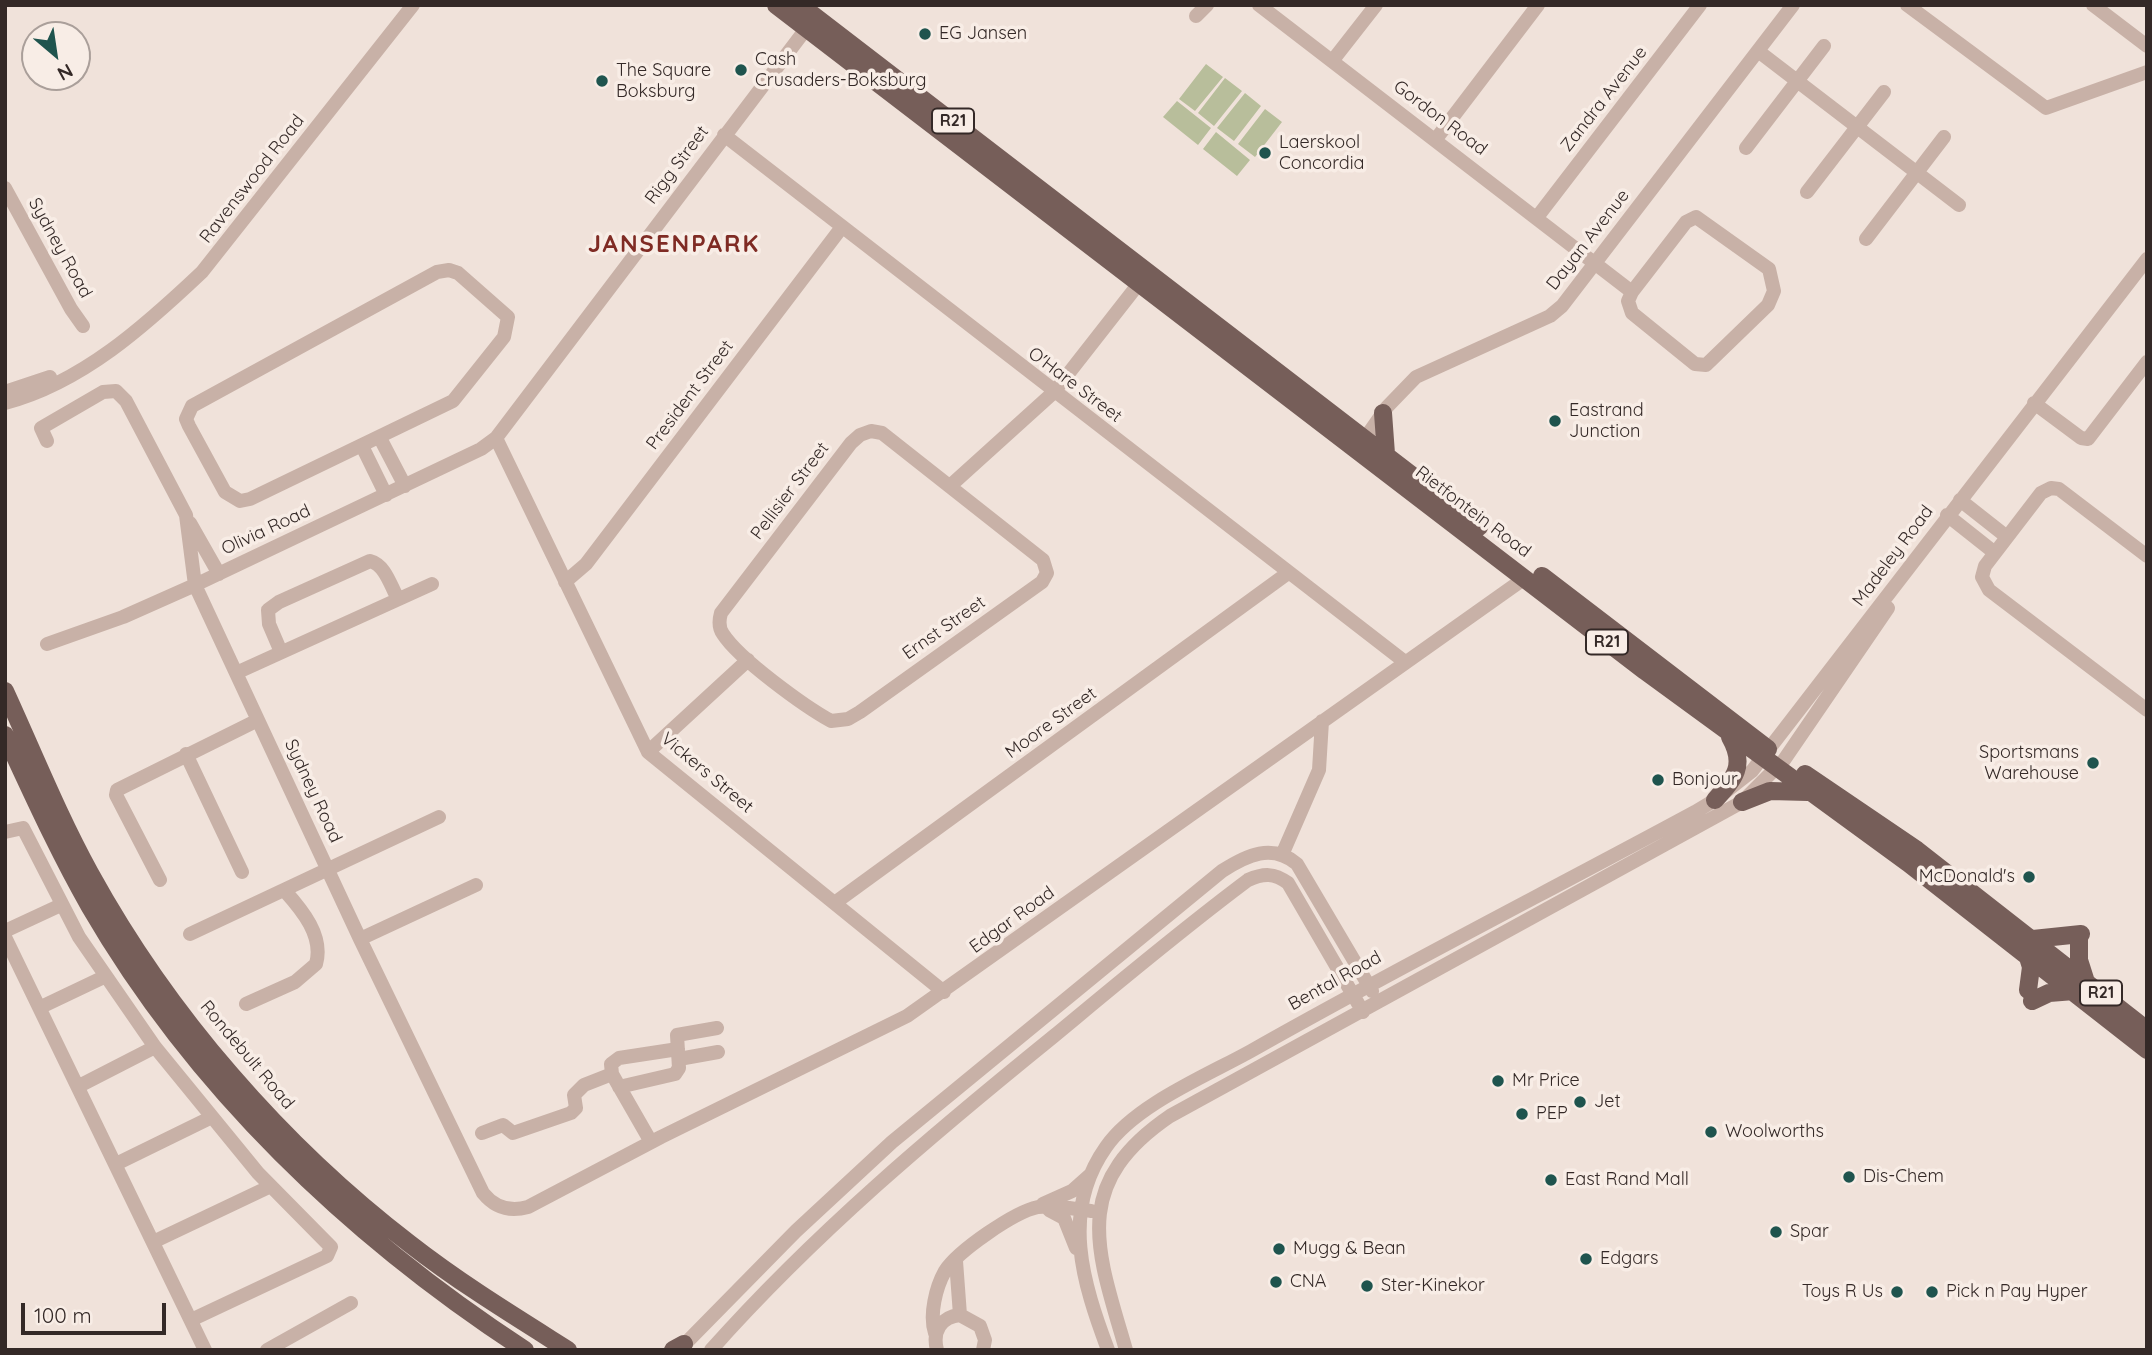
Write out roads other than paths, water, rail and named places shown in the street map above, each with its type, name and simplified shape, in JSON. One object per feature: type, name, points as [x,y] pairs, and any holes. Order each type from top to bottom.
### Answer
[{"type":"main road","name":"Rietfontein Road","points":[[776,5],[810,23],[1144,277],[1361,444],[1525,578],[1728,734],[1773,759],[1917,850],[2080,987],[2147,1050]]},
{"type":"main road","name":"Rietfontein Road","points":[[800,5],[810,23]]},
{"type":"main road","points":[[1383,413],[1387,454]]},
{"type":"main road","name":"Rietfontein Road","points":[[1361,444],[1387,454],[1812,792],[2030,947]]},
{"type":"main road","name":"Rondebult Road","points":[[5,691],[91,876],[156,977],[210,1047],[275,1122],[409,1243],[493,1303],[568,1350]]},
{"type":"main road","points":[[1715,800],[1733,780],[1740,764],[1728,734]]},
{"type":"main road","points":[[5,736],[55,842],[91,908],[145,990],[199,1063],[262,1136],[330,1203],[476,1318],[525,1350]]},
{"type":"main road","points":[[1742,802],[1770,791],[1812,792]]},
{"type":"main road","points":[[2080,935],[2080,987],[2030,995],[2030,947],[2080,935]]},
{"type":"main road","name":"Rietfontein Road","points":[[2080,987],[2147,1030]]},
{"type":"street","name":"Ravenswood Road","points":[[5,403],[62,380],[100,357],[171,302],[202,272],[413,5]]},
{"type":"street","points":[[1196,16],[1207,5]]},
{"type":"street","name":"Gordon Road","points":[[1259,5],[1538,216],[1632,292]]},
{"type":"street","points":[[1333,60],[1376,5]]},
{"type":"street","points":[[1436,139],[1538,5]]},
{"type":"street","name":"Zandra Avenue","points":[[1538,216],[1700,5]]},
{"type":"street","name":"Dayan Avenue","points":[[1361,444],[1407,385],[1423,373],[1555,313],[1793,5]]},
{"type":"street","points":[[1907,5],[2046,108],[2147,72]]},
{"type":"street","points":[[2093,5],[2147,46]]},
{"type":"street","name":"Rigg Street","points":[[496,438],[810,23]]},
{"type":"street","points":[[1746,148],[1824,46]]},
{"type":"street","points":[[1758,51],[1959,205]]},
{"type":"street","points":[[1807,192],[1884,92]]},
{"type":"street","name":"O'Hare Street","points":[[724,135],[1405,662]]},
{"type":"street","points":[[1866,239],[1944,137]]},
{"type":"street","name":"Sydney Road","points":[[5,188],[83,326]]},
{"type":"street","points":[[1696,217],[1769,270],[1774,290],[1768,305],[1711,363],[1700,365],[1632,313],[1628,301],[1632,292],[1686,222],[1696,217]]},
{"type":"street","name":"President Street","points":[[565,582],[586,564],[842,227]]},
{"type":"street","name":"Madeley Road","points":[[1773,759],[2049,386],[2147,259]]},
{"type":"street","points":[[449,270],[458,274],[503,311],[508,327],[504,337],[453,401],[380,438],[240,501],[225,492],[187,419],[192,406],[437,272],[449,270]]},
{"type":"street","points":[[950,486],[1054,392],[1144,277]]},
{"type":"street","name":"Ravenswood Road","points":[[5,392],[100,357]]},
{"type":"street","points":[[2036,404],[2081,438],[2088,439],[2147,362]]},
{"type":"street","name":"Sydney Road","points":[[47,441],[41,428],[103,392],[116,391],[126,401],[186,515],[195,585],[360,939],[483,1193]]},
{"type":"street","name":"Pellisier Street","points":[[748,660],[723,634],[719,621],[721,613],[855,439],[871,431],[882,433],[950,486]]},
{"type":"street","points":[[380,438],[405,486]]},
{"type":"street","name":"Olivia Road","points":[[47,644],[123,617],[219,574],[481,449],[496,438]]},
{"type":"street","name":"Vickers Street","points":[[496,438],[648,752],[944,992]]},
{"type":"street","points":[[362,446],[386,495]]},
{"type":"street","name":"Ernst Street","points":[[748,660],[831,721],[848,719],[1042,582],[1047,569],[1043,560],[950,486]]},
{"type":"street","points":[[2147,556],[2055,488],[2041,493],[1983,571],[1989,590],[2147,710]]},
{"type":"street","points":[[1963,502],[2007,537]]},
{"type":"street","points":[[186,515],[219,574]]},
{"type":"street","points":[[1951,518],[1995,554]]},
{"type":"street","points":[[281,652],[267,617],[268,610],[279,602],[370,561],[377,563],[384,571],[397,597]]},
{"type":"street","name":"Moore Street","points":[[836,902],[1288,573]]},
{"type":"street","name":"Edgar Road","points":[[483,1193],[503,1208],[528,1207],[651,1142],[872,1035],[944,992],[1525,578]]},
{"type":"street","points":[[236,673],[432,583]]},
{"type":"street","points":[[648,752],[748,660]]},
{"type":"street","points":[[160,880],[116,795],[117,790],[258,720]]},
{"type":"street","points":[[1282,855],[1319,770],[1322,721]]},
{"type":"street","points":[[186,754],[242,872]]},
{"type":"street","points":[[1126,1350],[1101,1262],[1100,1212],[1103,1194],[1119,1162],[1152,1128],[1742,802],[1773,759]]},
{"type":"street","name":"Bental Road","points":[[1108,1350],[1084,1280],[1079,1256],[1082,1210],[1092,1173],[1106,1146],[1144,1112],[1368,984],[1715,800],[1773,759]]},
{"type":"street","points":[[190,934],[439,817]]},
{"type":"street","points":[[5,832],[23,828],[61,905],[104,977],[155,1047],[271,1186],[329,1242],[331,1251],[321,1259],[191,1320]]},
{"type":"street","points":[[679,1348],[796,1231],[892,1142],[1213,878],[1254,854],[1264,852],[1282,855],[1297,864],[1378,1003]]},
{"type":"street","points":[[711,1350],[754,1301],[879,1181],[1248,880],[1267,874],[1278,876],[1288,883],[1363,1012]]},
{"type":"street","points":[[360,939],[476,885]]},
{"type":"street","points":[[246,1004],[295,982],[316,964],[316,946],[308,920],[285,891]]},
{"type":"street","points":[[5,931],[61,905]]},
{"type":"street","points":[[5,937],[205,1350]]},
{"type":"street","points":[[41,1007],[104,977]]},
{"type":"street","points":[[482,1133],[503,1125],[513,1133],[571,1113],[576,1108],[574,1095],[579,1089],[616,1080],[675,1074],[679,1068],[676,1036],[680,1033],[718,1028]]},
{"type":"street","points":[[79,1086],[155,1047]]},
{"type":"street","points":[[651,1142],[616,1080],[611,1064],[619,1058],[718,1052]]},
{"type":"street","points":[[116,1164],[212,1117]]},
{"type":"street","points":[[937,1350],[933,1310],[947,1268],[995,1229],[1072,1191],[1092,1173]]},
{"type":"street","points":[[153,1242],[271,1186]]},
{"type":"street","points":[[1037,1208],[1100,1212]]},
{"type":"street","points":[[1037,1208],[1064,1218],[1079,1256]]},
{"type":"street","points":[[956,1261],[960,1315]]},
{"type":"street","points":[[267,1350],[351,1303]]},
{"type":"street","points":[[935,1333],[942,1322],[960,1315],[980,1325],[985,1340],[983,1350]]},
{"type":"place","name":"EG Jansen","points":[[925,34]]},
{"type":"place","name":"Cash Crusaders-Boksburg","points":[[741,70]]},
{"type":"place","name":"The Square Boksburg","points":[[602,81]]},
{"type":"place","name":"Laerskool Concordia","points":[[1265,153]]},
{"type":"place","name":"Eastrand Junction","points":[[1555,421]]},
{"type":"place","name":"Sportsmans Warehouse","points":[[2093,763]]},
{"type":"place","name":"Bonjour","points":[[1658,780]]},
{"type":"place","name":"McDonald's","points":[[2029,877]]},
{"type":"place","name":"Mr Price","points":[[1498,1081]]},
{"type":"place","name":"Jet","points":[[1580,1102]]},
{"type":"place","name":"PEP","points":[[1522,1114]]},
{"type":"place","name":"Woolworths","points":[[1711,1132]]},
{"type":"place","name":"Dis-Chem","points":[[1849,1177]]},
{"type":"place","name":"East Rand Mall","points":[[1551,1180]]},
{"type":"place","name":"Spar","points":[[1776,1232]]},
{"type":"place","name":"Mugg & Bean","points":[[1279,1249]]},
{"type":"place","name":"Edgars","points":[[1586,1259]]},
{"type":"place","name":"CNA","points":[[1276,1282]]},
{"type":"place","name":"Ster-Kinekor","points":[[1367,1286]]},
{"type":"place","name":"Toys R Us","points":[[1897,1292]]},
{"type":"place","name":"Pick n Pay Hyper","points":[[1932,1292]]},
{"type":"district","name":"JANSENPARK","points":[[674,245]]}]
